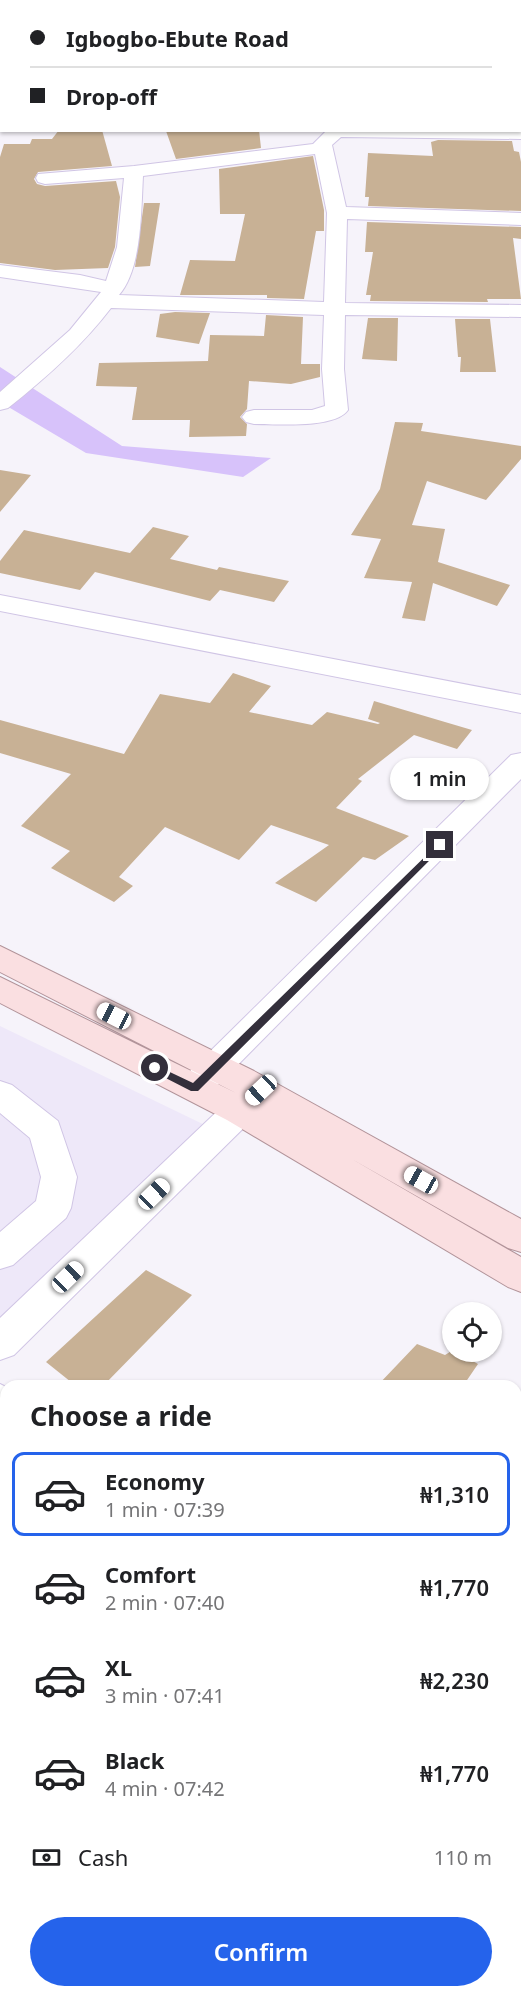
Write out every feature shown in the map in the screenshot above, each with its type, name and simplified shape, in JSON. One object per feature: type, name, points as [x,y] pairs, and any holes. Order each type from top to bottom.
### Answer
[{"type":"main road","points":[[0,958],[205,1078]]},
{"type":"main road","points":[[0,989],[205,1078],[521,1237]]},
{"type":"main road","points":[[250,1100],[521,1276]]},
{"type":"street","points":[[254,417],[313,417],[329,415],[337,410],[333,369],[337,213],[322,143],[337,132],[521,134]]},
{"type":"street","points":[[45,178],[134,172],[322,148]]},
{"type":"street","points":[[0,403],[52,360],[109,295],[127,246],[134,172]]},
{"type":"street","points":[[337,213],[521,219]]},
{"type":"street","points":[[0,271],[80,281],[109,295],[273,308],[521,311]]},
{"type":"street","points":[[0,603],[521,704]]},
{"type":"street","points":[[205,1078],[521,762]]},
{"type":"street","points":[[0,1094],[46,1131],[60,1177],[52,1208],[0,1254]]},
{"type":"street","points":[[0,1343],[250,1100]]},
{"type":"shaded area","points":[[0,367],[122,446],[271,458],[243,477],[86,453],[0,402]]},
{"type":"shaded area","points":[[0,1026],[211,1128],[0,1339]]},
{"type":"building","points":[[57,132],[103,132],[112,166],[38,172],[34,179],[37,184],[45,186],[116,181],[120,197],[115,247],[108,268],[55,270],[0,263],[0,157],[4,144],[30,144],[32,139],[52,139]]},
{"type":"building","points":[[166,132],[259,132],[261,148],[176,159]]},
{"type":"building","points":[[438,140],[512,141],[514,151],[519,152],[521,162],[521,211],[368,206],[369,197],[365,197],[368,153],[433,156],[431,142]]},
{"type":"building","points":[[313,156],[324,210],[324,231],[316,231],[304,299],[267,298],[267,295],[180,295],[190,260],[235,261],[245,214],[220,214],[219,169]]},
{"type":"building","points":[[144,203],[160,203],[150,266],[135,267]]},
{"type":"building","points":[[367,222],[521,227],[521,239],[513,238],[521,299],[487,299],[488,302],[370,301],[371,295],[366,295],[373,252],[365,252]]},
{"type":"building","points":[[210,313],[199,344],[156,337],[160,314]]},
{"type":"building","points":[[266,315],[303,317],[301,364],[320,364],[320,377],[291,384],[249,381],[247,409],[240,417],[247,424],[246,436],[189,437],[190,420],[132,420],[137,387],[96,386],[99,363],[208,361],[210,335],[264,336]]},
{"type":"building","points":[[368,318],[398,318],[397,361],[362,359]]},
{"type":"building","points":[[455,319],[490,319],[496,372],[460,372],[461,357],[458,357]]},
{"type":"building","points":[[395,422],[423,423],[421,431],[521,446],[521,459],[486,500],[427,481],[412,525],[445,529],[438,562],[510,585],[497,606],[433,583],[425,621],[402,618],[412,582],[364,578],[381,539],[351,535],[380,489]]},
{"type":"building","points":[[0,470],[31,475],[0,512]]},
{"type":"building","points":[[153,527],[189,536],[170,559],[217,570],[219,567],[289,581],[274,602],[220,590],[210,601],[95,572],[80,590],[0,573],[0,561],[24,530],[130,553]]},
{"type":"building","points":[[233,673],[271,686],[249,712],[312,725],[327,712],[378,724],[380,723],[368,719],[374,701],[472,730],[457,749],[414,735],[358,779],[362,781],[336,808],[409,836],[375,860],[363,857],[316,902],[275,883],[329,845],[271,825],[239,860],[165,827],[119,877],[133,886],[114,902],[51,868],[70,851],[21,826],[71,774],[0,753],[0,720],[124,754],[160,694],[210,703]]},
{"type":"building","points":[[146,1270],[192,1295],[109,1380],[68,1380],[46,1362]]},
{"type":"building","points":[[417,1344],[442,1354],[442,1362],[478,1364],[467,1380],[383,1380]]},
{"type":"route","points":[[155,1068],[194,1088],[217,1068],[440,845]]}]
